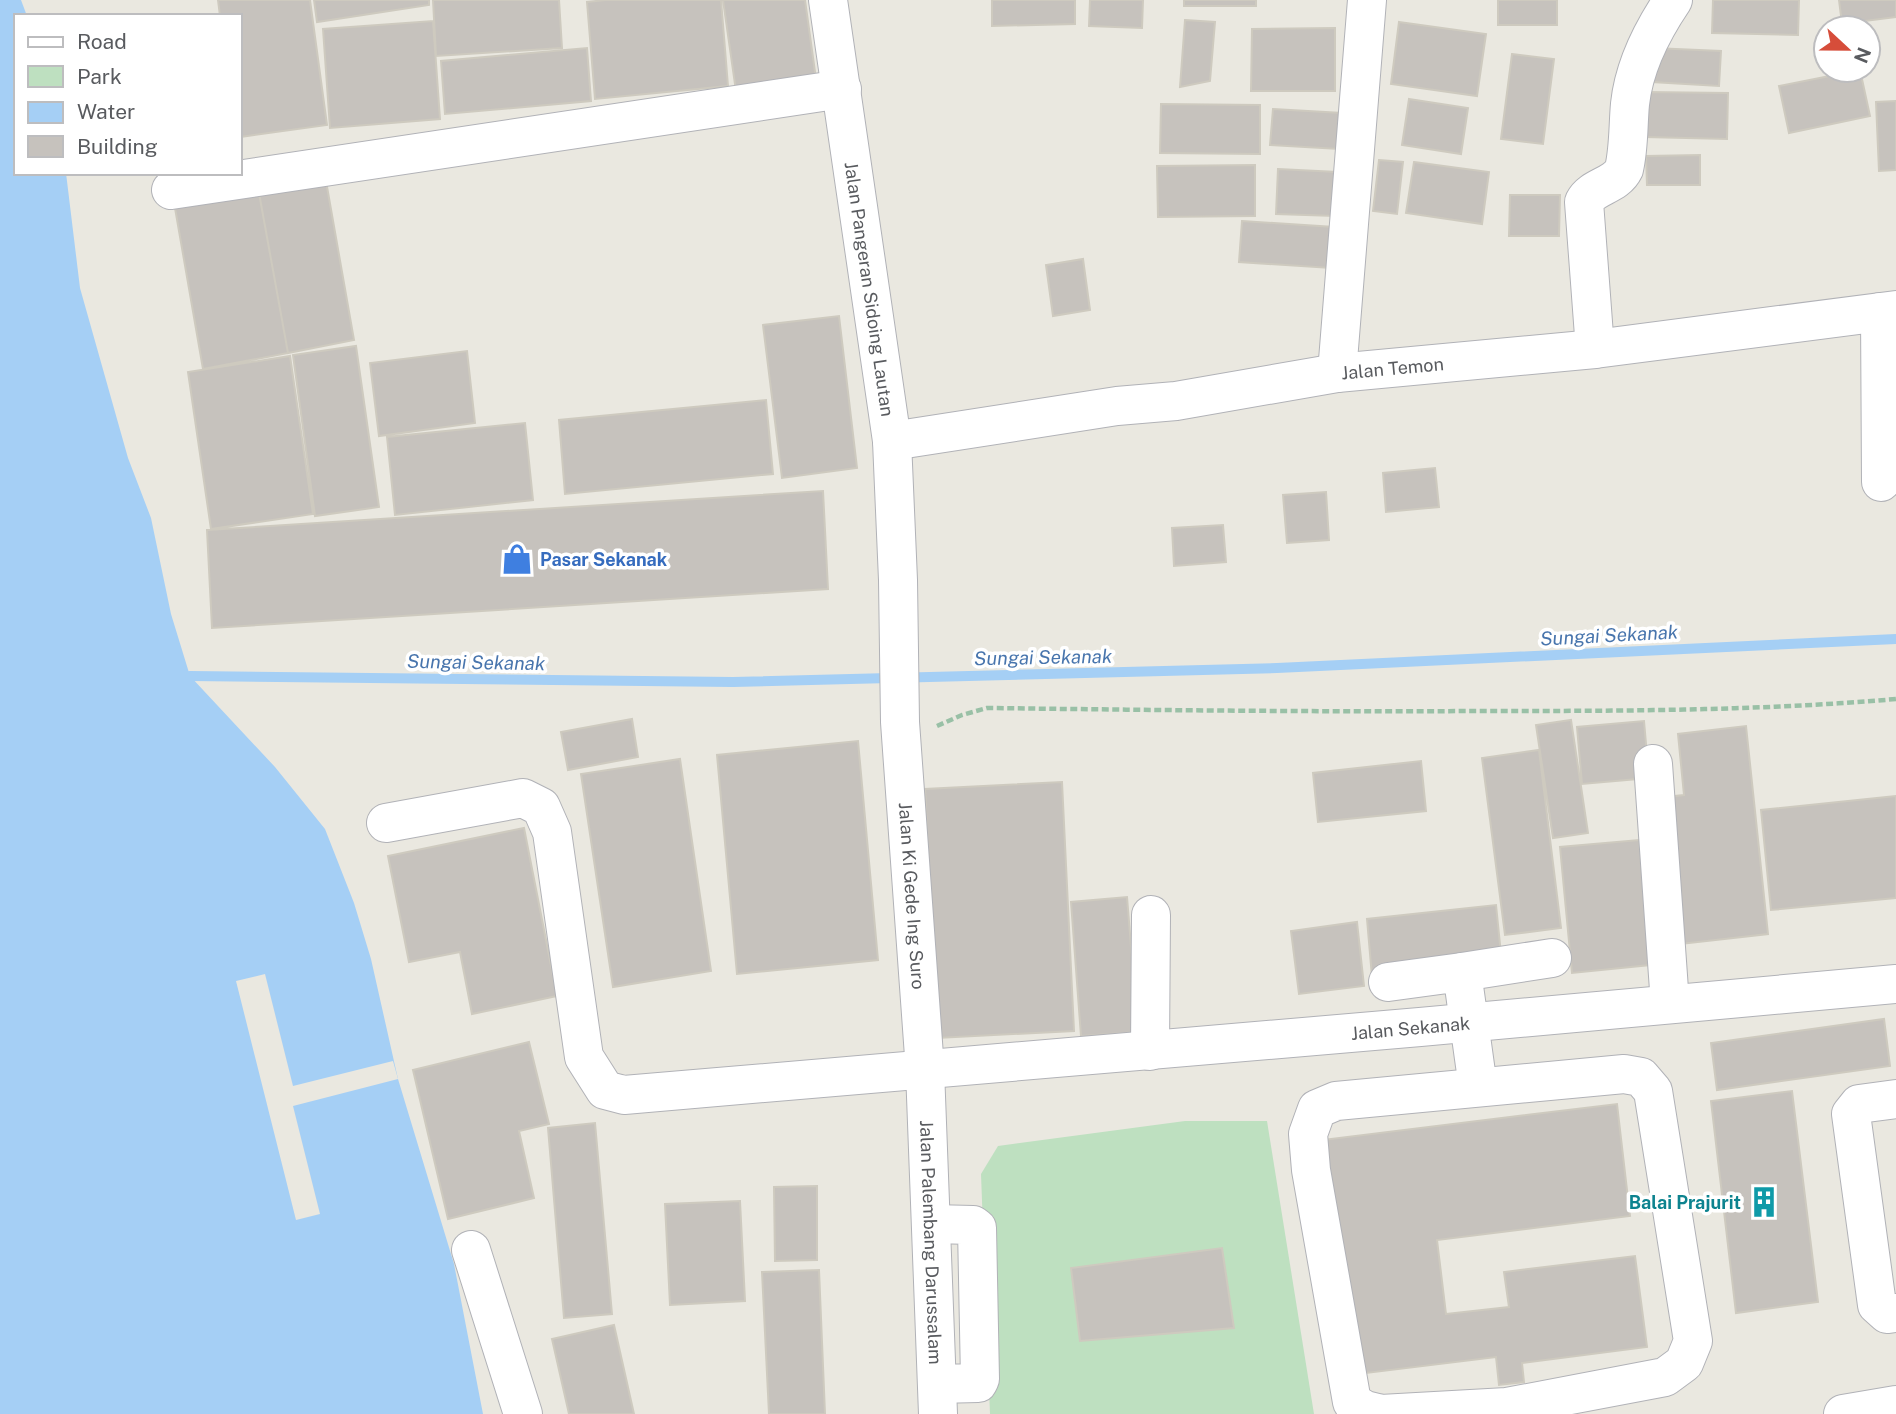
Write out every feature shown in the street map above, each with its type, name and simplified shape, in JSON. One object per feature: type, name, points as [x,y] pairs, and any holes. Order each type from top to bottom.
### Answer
[{"type":"street","name":"Jalan Pangeran Sidoing Lautan","points":[[828,0],[892,441],[901,732]]},
{"type":"street","points":[[1337,373],[1367,0]]},
{"type":"street","points":[[1595,349],[1584,202],[1590,194],[1619,178],[1624,169],[1631,100],[1640,62],[1661,18],[1673,0]]},
{"type":"street","points":[[171,190],[842,89]]},
{"type":"street","points":[[1881,481],[1888,311]]},
{"type":"street","name":"Jalan Temon","points":[[892,441],[1117,406],[1176,401],[1337,373],[1595,349],[1888,311]]},
{"type":"street","name":"Jalan Ki Gede Ing Suro","points":[[901,732],[925,1070]]},
{"type":"street","points":[[1654,765],[1670,1004]]},
{"type":"street","name":"Jalan Sekanak","points":[[386,823],[523,798],[541,807],[552,832],[584,1057],[605,1090],[624,1095],[1896,984]]},
{"type":"street","points":[[1150,1051],[1152,915]]},
{"type":"street","points":[[1388,982],[1552,958]]},
{"type":"street","points":[[1462,972],[1478,1087]]},
{"type":"street","name":"Jalan Palembang Darussalam","points":[[925,1070],[938,1399]]},
{"type":"street","points":[[1625,1074],[1641,1077],[1654,1091],[1693,1341],[1684,1363],[1665,1377],[1507,1410],[1381,1414],[1365,1410],[1352,1402],[1311,1170],[1308,1134],[1317,1109],[1336,1101],[1625,1074]]},
{"type":"street","points":[[1896,1099],[1859,1104],[1851,1114],[1877,1305],[1887,1314],[1896,1313]]},
{"type":"street","points":[[471,1250],[523,1414]]},
{"type":"street","points":[[1843,1414],[1896,1405]]},
{"type":"path","points":[[901,732],[987,708],[1245,712],[1683,711],[1814,706],[1896,699]]},
{"type":"green space","points":[[1185,1121],[1267,1121],[1314,1414],[990,1414],[981,1174],[998,1146]]},
{"type":"water","points":[[0,0],[21,0],[26,14],[14,14],[14,175],[66,175],[80,288],[128,458],[151,518],[171,614],[190,676],[275,767],[325,829],[354,903],[371,959],[398,1079],[454,1264],[483,1414],[0,1414]]},
{"type":"pier","points":[[265,974],[293,1086],[393,1061],[398,1079],[293,1106],[320,1214],[296,1220],[236,981]]},
{"type":"building","points":[[218,0],[310,0],[327,125],[242,137],[242,14],[220,14]]},
{"type":"building","points":[[314,0],[429,0],[429,5],[317,22]]},
{"type":"building","points":[[433,0],[559,0],[562,48],[436,56]]},
{"type":"building","points":[[721,0],[728,86],[595,99],[587,2]]},
{"type":"building","points":[[723,0],[805,0],[816,79],[736,91]]},
{"type":"building","points":[[992,0],[1075,0],[1075,24],[992,26]]},
{"type":"building","points":[[1090,0],[1143,0],[1142,28],[1089,26]]},
{"type":"building","points":[[1184,0],[1256,0],[1256,6],[1184,6]]},
{"type":"building","points":[[1498,0],[1557,0],[1557,25],[1498,25]]},
{"type":"building","points":[[1713,0],[1799,0],[1798,35],[1712,33]]},
{"type":"building","points":[[1839,0],[1896,0],[1896,17],[1882,19],[1882,14],[1841,14]]},
{"type":"building","points":[[1185,20],[1215,22],[1210,81],[1180,87]]},
{"type":"building","points":[[433,21],[440,119],[330,128],[323,29]]},
{"type":"building","points":[[1399,22],[1486,34],[1477,96],[1391,84]]},
{"type":"building","points":[[1335,28],[1335,91],[1251,91],[1252,29]]},
{"type":"building","points":[[587,48],[591,101],[445,114],[441,61]]},
{"type":"building","points":[[1653,48],[1721,51],[1719,86],[1652,82]]},
{"type":"building","points":[[1512,54],[1554,59],[1543,144],[1501,139]]},
{"type":"building","points":[[1812,79],[1812,84],[1863,84],[1870,116],[1789,133],[1779,86]]},
{"type":"building","points":[[1645,92],[1728,93],[1727,139],[1645,137]]},
{"type":"building","points":[[1409,99],[1468,108],[1461,154],[1402,145]]},
{"type":"building","points":[[1896,101],[1896,170],[1879,171],[1876,102]]},
{"type":"building","points":[[1161,104],[1260,105],[1260,154],[1160,153]]},
{"type":"building","points":[[1273,109],[1342,113],[1339,149],[1270,145]]},
{"type":"building","points":[[1700,155],[1700,185],[1647,185],[1646,156]]},
{"type":"building","points":[[1379,160],[1403,162],[1397,214],[1373,211]]},
{"type":"building","points":[[1414,162],[1489,172],[1482,224],[1406,213]]},
{"type":"building","points":[[1255,165],[1255,216],[1158,217],[1157,166]]},
{"type":"building","points":[[1278,169],[1337,172],[1335,216],[1276,214]]},
{"type":"building","points":[[326,181],[354,340],[288,353],[259,193]]},
{"type":"building","points":[[259,193],[288,353],[203,369],[175,208]]},
{"type":"building","points":[[1510,195],[1560,195],[1559,236],[1509,236]]},
{"type":"building","points":[[1242,221],[1334,227],[1331,268],[1239,262]]},
{"type":"building","points":[[1083,259],[1090,310],[1053,316],[1046,265]]},
{"type":"building","points":[[839,316],[857,468],[782,478],[763,325]]},
{"type":"building","points":[[356,346],[379,507],[315,516],[293,355]]},
{"type":"building","points":[[467,351],[475,423],[379,436],[370,363]]},
{"type":"building","points":[[290,356],[313,514],[211,529],[188,372]]},
{"type":"building","points":[[766,400],[773,474],[565,494],[559,420]]},
{"type":"building","points":[[525,423],[533,500],[395,515],[387,437]]},
{"type":"building","points":[[1435,468],[1439,507],[1386,512],[1383,473]]},
{"type":"building","name":"Pasar Sekanak","points":[[823,491],[828,589],[212,628],[207,530]]},
{"type":"building","points":[[1326,492],[1329,540],[1287,543],[1283,495]]},
{"type":"building","points":[[1223,525],[1226,562],[1174,566],[1172,528]]},
{"type":"building","points":[[632,719],[638,757],[568,770],[561,732]]},
{"type":"building","points":[[1571,720],[1588,833],[1553,838],[1536,725]]},
{"type":"building","points":[[1644,721],[1649,778],[1582,784],[1577,727]]},
{"type":"building","points":[[1746,726],[1768,934],[1672,945],[1656,798],[1684,795],[1678,734]]},
{"type":"building","points":[[858,741],[878,960],[737,974],[717,755]]},
{"type":"building","points":[[1539,750],[1561,928],[1505,935],[1482,758]]},
{"type":"building","points":[[680,759],[711,971],[613,987],[581,774]]},
{"type":"building","points":[[1421,761],[1426,811],[1318,822],[1313,773]]},
{"type":"building","points":[[1062,782],[1074,1031],[937,1038],[925,789]]},
{"type":"building","points":[[1896,796],[1896,898],[1771,910],[1761,810]]},
{"type":"building","points":[[524,828],[557,996],[472,1014],[460,952],[409,962],[388,856]]},
{"type":"building","points":[[1639,840],[1650,965],[1572,973],[1560,847]]},
{"type":"building","points":[[1127,897],[1138,1032],[1081,1036],[1071,902]]},
{"type":"building","points":[[1496,905],[1502,964],[1372,977],[1367,919]]},
{"type":"building","points":[[1357,922],[1364,986],[1299,994],[1291,931]]},
{"type":"building","points":[[1884,1019],[1890,1066],[1717,1090],[1711,1043]]},
{"type":"building","points":[[529,1042],[549,1124],[519,1131],[534,1198],[448,1219],[413,1070]]},
{"type":"building","name":"Balai Prajurit","points":[[1792,1091],[1818,1302],[1736,1313],[1711,1101]]},
{"type":"building","points":[[1617,1104],[1630,1216],[1437,1240],[1446,1314],[1509,1307],[1504,1272],[1635,1256],[1647,1347],[1522,1363],[1524,1382],[1499,1385],[1496,1357],[1350,1375],[1322,1140]]},
{"type":"building","points":[[595,1123],[612,1314],[564,1318],[548,1128]]},
{"type":"building","points":[[817,1186],[817,1260],[775,1261],[774,1187]]},
{"type":"building","points":[[740,1201],[745,1301],[670,1305],[665,1204]]},
{"type":"building","points":[[1222,1248],[1234,1328],[1080,1341],[1071,1268]]},
{"type":"building","points":[[819,1270],[825,1414],[769,1414],[762,1272]]},
{"type":"building","points":[[614,1325],[634,1414],[569,1414],[552,1339]]},
{"type":"waterway","name":"Sungai Sekanak","points":[[190,676],[733,682],[1277,668],[1896,639]]},
{"type":"place","name":"Pasar Sekanak","points":[[517,559]]},
{"type":"place","name":"Balai Prajurit","points":[[1764,1202]]}]
